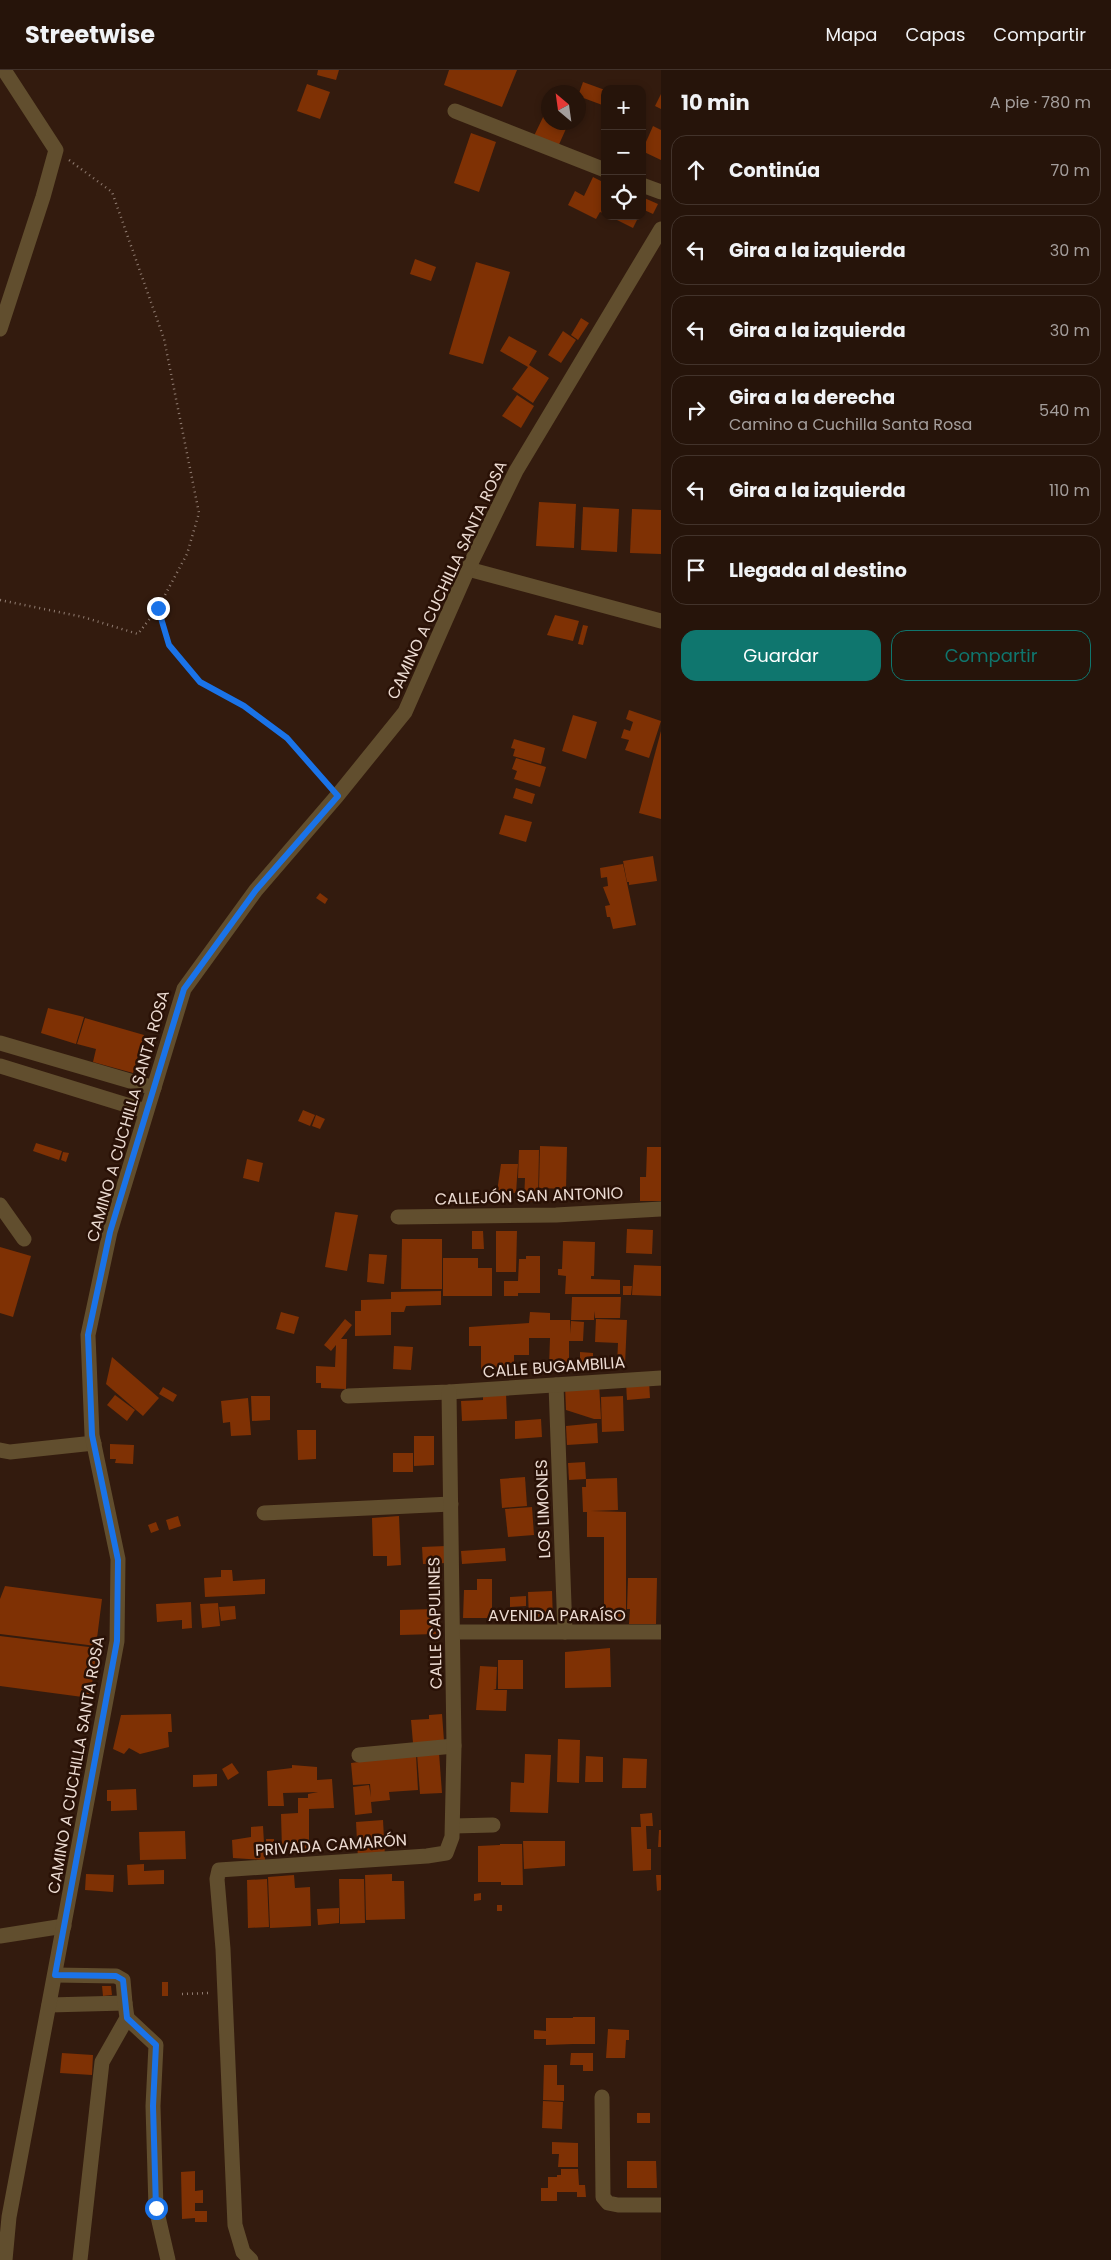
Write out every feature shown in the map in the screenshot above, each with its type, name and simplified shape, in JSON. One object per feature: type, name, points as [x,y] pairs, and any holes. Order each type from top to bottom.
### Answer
[{"type":"street","points":[[0,328],[56,150],[4,70]]},
{"type":"street","points":[[456,111],[601,168]]},
{"type":"street","points":[[646,186],[661,192]]},
{"type":"street","name":"CAMINO A CUCHILLA SANTA ROSA","points":[[5,2260],[4,2225],[55,1975],[117,1641],[118,1560],[94,1444],[88,1335],[110,1232],[184,989],[256,890],[338,796],[405,712],[468,569],[516,471],[661,229]]},
{"type":"street","points":[[468,569],[661,622]]},
{"type":"street","points":[[1,1046],[154,1088]]},
{"type":"street","points":[[0,1066],[146,1111]]},
{"type":"street","points":[[0,1205],[24,1239]]},
{"type":"street","name":"CALLEJÓN SAN ANTONIO","points":[[398,1216],[556,1215],[661,1209]]},
{"type":"street","name":"CALLE BUGAMBILIA","points":[[348,1396],[449,1392],[661,1378]]},
{"type":"street","name":"LOS LIMONES","points":[[556,1384],[564,1632]]},
{"type":"street","name":"CALLE CAPULINES","points":[[446,1853],[452,1836],[453,1826],[454,1746],[449,1392]]},
{"type":"street","points":[[0,1450],[10,1452],[94,1444]]},
{"type":"street","points":[[264,1512],[451,1504]]},
{"type":"street","name":"AVENIDA PARAÍSO","points":[[453,1632],[661,1632]]},
{"type":"street","points":[[359,1755],[454,1746]]},
{"type":"street","points":[[453,1826],[493,1825]]},
{"type":"street","name":"PRIVADA CAMARÓN","points":[[224,1993],[224,1949],[217,1880],[219,1870],[446,1853]]},
{"type":"street","points":[[0,1936],[64,1926]]},
{"type":"street","points":[[55,1975],[116,1976],[123,1980],[126,2010],[102,2062],[80,2260]]},
{"type":"street","points":[[224,1993],[235,2226],[242,2252],[251,2260]]},
{"type":"street","points":[[49,2006],[126,2010],[156,2045],[153,2106],[156,2208],[168,2260]]},
{"type":"street","points":[[602,2097],[603,2197],[608,2203],[618,2205],[661,2205]]},
{"type":"path","points":[[0,600],[83,618],[138,634],[158,608],[187,554],[199,513],[164,339],[112,192],[56,150]]},
{"type":"path","points":[[158,608],[169,645],[200,682],[244,706],[287,738],[338,796]]},
{"type":"path","points":[[182,1994],[224,1993]]},
{"type":"building","points":[[318,70],[339,70],[336,80],[317,75]]},
{"type":"building","points":[[449,70],[517,70],[502,107],[444,85]]},
{"type":"building","points":[[583,82],[601,89],[601,105],[586,99],[586,85],[582,85]]},
{"type":"building","points":[[307,84],[330,92],[320,119],[297,111]]},
{"type":"building","points":[[661,94],[661,109],[655,106]]},
{"type":"building","points":[[541,121],[541,130],[565,130],[557,149],[533,138]]},
{"type":"building","points":[[653,126],[661,130],[661,160],[646,153],[646,142]]},
{"type":"building","points":[[471,133],[496,142],[479,192],[454,183]]},
{"type":"building","points":[[593,177],[601,181],[601,212],[596,219],[568,205],[575,191],[584,196]]},
{"type":"building","points":[[646,199],[658,204],[653,214],[646,211]]},
{"type":"building","points":[[617,220],[637,220],[633,228]]},
{"type":"building","points":[[415,259],[436,267],[431,281],[410,274]]},
{"type":"building","points":[[476,262],[510,272],[483,364],[449,354]]},
{"type":"building","points":[[581,318],[589,323],[578,340],[571,335]]},
{"type":"building","points":[[563,331],[576,340],[561,363],[548,355]]},
{"type":"building","points":[[509,336],[537,351],[529,365],[549,378],[533,403],[512,389],[528,367],[500,351]]},
{"type":"building","points":[[517,395],[534,406],[521,428],[502,416]]},
{"type":"building","points":[[539,502],[576,504],[574,548],[536,546]]},
{"type":"building","points":[[583,507],[619,509],[617,552],[581,550]]},
{"type":"building","points":[[632,509],[661,510],[661,554],[630,553]]},
{"type":"building","points":[[555,615],[579,621],[573,641],[547,635]]},
{"type":"building","points":[[583,625],[588,626],[583,645],[578,644]]},
{"type":"building","points":[[629,710],[661,721],[649,758],[625,750],[629,740],[621,738],[624,729],[630,731],[633,722],[626,719]]},
{"type":"building","points":[[573,715],[597,722],[586,759],[562,751]]},
{"type":"building","points":[[661,731],[661,819],[639,813]]},
{"type":"building","points":[[514,739],[545,748],[541,764],[513,756],[515,749],[511,748]]},
{"type":"building","points":[[516,758],[546,767],[540,787],[514,779],[517,771],[512,769]]},
{"type":"building","points":[[516,788],[535,794],[532,804],[513,798]]},
{"type":"building","points":[[505,815],[532,822],[526,842],[499,834]]},
{"type":"building","points":[[653,856],[657,881],[629,885],[623,861]]},
{"type":"building","points":[[623,864],[636,925],[613,929],[610,917],[607,917],[605,906],[610,905],[603,887],[608,886],[607,877],[601,878],[600,868]]},
{"type":"building","points":[[320,893],[328,899],[325,904],[316,898]]},
{"type":"building","points":[[48,1008],[84,1017],[76,1044],[41,1033]]},
{"type":"building","points":[[85,1018],[144,1035],[133,1073],[93,1062],[96,1049],[77,1044]]},
{"type":"building","points":[[303,1110],[315,1115],[310,1126],[298,1121]]},
{"type":"building","points":[[316,1115],[325,1119],[320,1129],[312,1126]]},
{"type":"building","points":[[36,1143],[62,1151],[59,1160],[33,1151]]},
{"type":"building","points":[[540,1146],[567,1147],[566,1189],[539,1188]]},
{"type":"building","points":[[647,1147],[661,1147],[661,1201],[640,1201],[640,1177],[646,1177]]},
{"type":"building","points":[[519,1150],[539,1150],[538,1202],[524,1201],[525,1178],[518,1178]]},
{"type":"building","points":[[63,1152],[69,1153],[66,1162],[61,1160]]},
{"type":"building","points":[[247,1159],[263,1163],[259,1182],[243,1178]]},
{"type":"building","points":[[501,1164],[518,1164],[516,1193],[497,1192]]},
{"type":"building","points":[[335,1212],[358,1215],[347,1271],[325,1267]]},
{"type":"building","points":[[627,1229],[653,1230],[652,1254],[626,1253]]},
{"type":"building","points":[[472,1231],[483,1231],[484,1249],[472,1249]]},
{"type":"building","points":[[496,1231],[517,1231],[516,1272],[496,1272]]},
{"type":"building","points":[[402,1239],[442,1239],[442,1289],[401,1289]]},
{"type":"building","points":[[563,1241],[595,1242],[594,1276],[591,1276],[591,1279],[620,1280],[620,1294],[565,1294],[566,1276],[558,1275],[558,1269],[562,1269]]},
{"type":"building","points":[[0,1247],[31,1256],[13,1317],[0,1313]]},
{"type":"building","points":[[369,1254],[387,1255],[384,1284],[367,1282]]},
{"type":"building","points":[[526,1256],[540,1256],[540,1293],[518,1293],[518,1296],[504,1296],[504,1281],[518,1281],[519,1259],[526,1259]]},
{"type":"building","points":[[443,1258],[478,1258],[478,1268],[492,1268],[492,1296],[443,1296]]},
{"type":"building","points":[[634,1265],[661,1266],[661,1296],[632,1295]]},
{"type":"building","points":[[623,1286],[632,1286],[631,1295],[623,1295]]},
{"type":"building","points":[[441,1291],[441,1305],[406,1306],[404,1312],[391,1312],[391,1335],[355,1336],[355,1311],[361,1311],[361,1300],[391,1299],[391,1292]]},
{"type":"building","points":[[572,1297],[621,1297],[620,1318],[595,1318],[594,1311],[594,1320],[571,1320]]},
{"type":"building","points":[[281,1312],[299,1317],[294,1334],[276,1329]]},
{"type":"building","points":[[530,1312],[550,1313],[550,1320],[570,1320],[570,1334],[571,1321],[584,1322],[583,1341],[569,1341],[569,1367],[549,1367],[550,1338],[529,1338],[529,1355],[514,1355],[514,1363],[505,1363],[505,1370],[481,1370],[481,1346],[469,1346],[469,1327],[529,1323]]},
{"type":"building","points":[[345,1319],[352,1325],[341,1339],[347,1339],[346,1389],[321,1388],[321,1383],[316,1383],[316,1366],[335,1367],[336,1345],[331,1351],[324,1345]]},
{"type":"building","points":[[596,1319],[627,1320],[625,1365],[617,1365],[618,1343],[595,1342]]},
{"type":"building","points":[[394,1346],[413,1347],[411,1370],[393,1369]]},
{"type":"building","points":[[580,1352],[593,1353],[593,1367],[580,1367]]},
{"type":"building","points":[[112,1357],[159,1398],[143,1416],[106,1384]]},
{"type":"building","points":[[649,1381],[650,1398],[627,1400],[626,1383]]},
{"type":"building","points":[[599,1383],[601,1419],[594,1419],[566,1410],[565,1385]]},
{"type":"building","points":[[163,1387],[177,1395],[173,1402],[159,1394]]},
{"type":"building","points":[[506,1393],[507,1419],[462,1421],[461,1401],[483,1400],[483,1394]]},
{"type":"building","points":[[115,1395],[135,1410],[127,1421],[107,1405]]},
{"type":"building","points":[[251,1396],[270,1396],[270,1420],[252,1421]]},
{"type":"building","points":[[623,1396],[624,1431],[602,1432],[601,1397]]},
{"type":"building","points":[[248,1398],[251,1435],[231,1436],[230,1422],[223,1423],[221,1401]]},
{"type":"building","points":[[541,1419],[542,1437],[515,1439],[515,1421]]},
{"type":"building","points":[[597,1423],[598,1443],[567,1445],[566,1426]]},
{"type":"building","points":[[297,1430],[316,1430],[316,1459],[298,1460]]},
{"type":"building","points":[[414,1436],[434,1436],[434,1465],[414,1466]]},
{"type":"building","points":[[110,1444],[134,1445],[133,1464],[115,1463],[116,1459],[110,1459]]},
{"type":"building","points":[[393,1453],[413,1453],[413,1472],[393,1472]]},
{"type":"building","points":[[585,1462],[586,1479],[569,1480],[568,1463]]},
{"type":"building","points":[[525,1477],[527,1506],[502,1508],[500,1479]]},
{"type":"building","points":[[617,1478],[618,1510],[591,1511],[626,1512],[626,1620],[604,1620],[604,1537],[587,1537],[587,1512],[583,1512],[582,1487],[586,1487],[586,1479]]},
{"type":"building","points":[[532,1507],[534,1535],[508,1537],[505,1509]]},
{"type":"building","points":[[178,1516],[181,1526],[169,1530],[166,1520]]},
{"type":"building","points":[[399,1516],[401,1565],[387,1566],[387,1556],[373,1556],[372,1518]]},
{"type":"building","points":[[156,1522],[159,1530],[151,1533],[148,1525]]},
{"type":"building","points":[[446,1546],[447,1563],[423,1564],[422,1547]]},
{"type":"building","points":[[505,1548],[506,1561],[462,1564],[461,1551]]},
{"type":"building","points":[[221,1570],[232,1570],[233,1581],[265,1579],[265,1594],[205,1597],[204,1578],[221,1577]]},
{"type":"building","points":[[628,1578],[657,1578],[656,1624],[629,1624],[630,1609],[627,1609]]},
{"type":"building","points":[[477,1579],[492,1579],[492,1618],[463,1618],[464,1590],[477,1590]]},
{"type":"building","points":[[5,1586],[102,1599],[96,1646],[0,1634],[0,1599]]},
{"type":"building","points":[[552,1591],[553,1621],[529,1621],[528,1592]]},
{"type":"building","points":[[526,1596],[526,1606],[510,1607],[510,1597]]},
{"type":"building","points":[[191,1602],[192,1628],[182,1629],[182,1620],[157,1622],[156,1604]]},
{"type":"building","points":[[218,1603],[220,1626],[202,1628],[200,1604]]},
{"type":"building","points":[[235,1606],[236,1619],[221,1621],[219,1607]]},
{"type":"building","points":[[435,1609],[436,1634],[400,1635],[400,1610]]},
{"type":"building","points":[[0,1636],[97,1648],[90,1698],[0,1686]]},
{"type":"building","points":[[610,1648],[611,1687],[565,1688],[565,1652]]},
{"type":"building","points":[[498,1660],[523,1660],[523,1689],[498,1689]]},
{"type":"building","points":[[480,1666],[497,1667],[496,1689],[493,1690],[507,1690],[506,1711],[476,1710]]},
{"type":"building","points":[[171,1714],[172,1732],[168,1732],[169,1747],[140,1754],[129,1748],[124,1754],[113,1749],[121,1715]]},
{"type":"building","points":[[442,1714],[444,1741],[413,1743],[411,1720],[429,1719],[429,1715]]},
{"type":"building","points":[[558,1739],[580,1740],[579,1783],[557,1782]]},
{"type":"building","points":[[439,1753],[442,1793],[420,1794],[417,1754]]},
{"type":"building","points":[[525,1754],[551,1755],[548,1813],[510,1812],[511,1782],[524,1783]]},
{"type":"building","points":[[416,1755],[418,1790],[389,1792],[390,1800],[371,1802],[372,1813],[355,1815],[353,1787],[369,1785],[371,1797],[370,1784],[353,1785],[351,1763]]},
{"type":"building","points":[[586,1756],[603,1757],[603,1782],[585,1782]]},
{"type":"building","points":[[623,1758],[647,1759],[646,1788],[622,1788]]},
{"type":"building","points":[[232,1763],[239,1773],[228,1780],[222,1769]]},
{"type":"building","points":[[292,1765],[317,1767],[317,1780],[332,1779],[334,1808],[309,1809],[309,1849],[282,1850],[281,1814],[298,1813],[298,1798],[308,1798],[308,1794],[318,1792],[283,1793],[284,1806],[268,1806],[267,1771],[292,1768]]},
{"type":"building","points":[[217,1774],[217,1786],[193,1787],[193,1775]]},
{"type":"building","points":[[136,1789],[137,1810],[111,1811],[111,1801],[107,1801],[107,1790]]},
{"type":"building","points":[[652,1813],[653,1826],[646,1826],[647,1849],[651,1849],[651,1870],[633,1871],[631,1827],[641,1827],[640,1814]]},
{"type":"building","points":[[383,1820],[385,1857],[358,1859],[356,1822]]},
{"type":"building","points":[[263,1826],[265,1860],[233,1858],[232,1840],[251,1837],[251,1827]]},
{"type":"building","points":[[659,1830],[661,1830],[661,1847],[658,1847]]},
{"type":"building","points":[[185,1831],[186,1859],[140,1860],[139,1832]]},
{"type":"building","points":[[266,1839],[274,1839],[274,1850],[267,1850]]},
{"type":"building","points":[[523,1841],[565,1841],[565,1866],[524,1869]]},
{"type":"building","points":[[522,1844],[523,1885],[501,1885],[501,1882],[478,1882],[478,1846]]},
{"type":"building","points":[[144,1864],[144,1871],[164,1870],[164,1884],[128,1885],[127,1865]]},
{"type":"building","points":[[86,1874],[114,1875],[113,1892],[85,1890]]},
{"type":"building","points":[[392,1874],[392,1881],[404,1881],[405,1919],[366,1920],[365,1875]]},
{"type":"building","points":[[294,1875],[295,1888],[310,1887],[311,1926],[270,1928],[268,1877]]},
{"type":"building","points":[[656,1875],[661,1875],[661,1890],[657,1891]]},
{"type":"building","points":[[267,1879],[269,1927],[248,1928],[247,1880]]},
{"type":"building","points":[[339,1879],[364,1879],[365,1923],[340,1924]]},
{"type":"building","points":[[481,1893],[481,1900],[474,1901],[474,1894]]},
{"type":"building","points":[[497,1905],[502,1905],[502,1911],[497,1911]]},
{"type":"building","points":[[339,1908],[339,1923],[318,1925],[317,1909]]},
{"type":"building","points":[[162,1982],[168,1982],[168,1996],[162,1996]]},
{"type":"building","points":[[102,1986],[111,1986],[112,1995],[103,1996]]},
{"type":"building","points":[[573,2017],[595,2017],[595,2044],[573,2044]]},
{"type":"building","points":[[546,2018],[573,2018],[573,2044],[546,2045],[546,2039],[534,2039],[534,2030],[546,2031]]},
{"type":"building","points":[[608,2029],[629,2030],[629,2040],[626,2040],[625,2058],[606,2058]]},
{"type":"building","points":[[62,2053],[93,2055],[92,2075],[60,2073]]},
{"type":"building","points":[[571,2053],[593,2053],[593,2071],[583,2071],[583,2065],[570,2065]]},
{"type":"building","points":[[544,2065],[557,2065],[557,2085],[564,2085],[564,2101],[543,2100]]},
{"type":"building","points":[[543,2101],[563,2102],[562,2129],[542,2128]]},
{"type":"building","points":[[637,2113],[650,2113],[650,2123],[637,2123]]},
{"type":"building","points":[[552,2142],[578,2143],[578,2167],[558,2167],[559,2154],[552,2154]]},
{"type":"building","points":[[627,2161],[656,2161],[657,2188],[627,2188]]},
{"type":"building","points":[[561,2169],[578,2169],[579,2185],[585,2185],[586,2197],[577,2197],[577,2192],[557,2192],[557,2201],[541,2201],[541,2188],[548,2188],[548,2177],[561,2175]]},
{"type":"building","points":[[195,2171],[195,2191],[203,2190],[203,2203],[195,2203],[195,2211],[207,2211],[207,2222],[195,2222],[195,2218],[182,2219],[181,2172]]},
{"type":"route","points":[[156,2208],[153,2106],[156,2045],[127,2018],[123,1980],[116,1976],[55,1975],[117,1641],[118,1560],[92,1435],[88,1335],[110,1232],[184,989],[256,890],[338,796],[287,738],[244,706],[200,682],[169,645],[158,608]]}]
